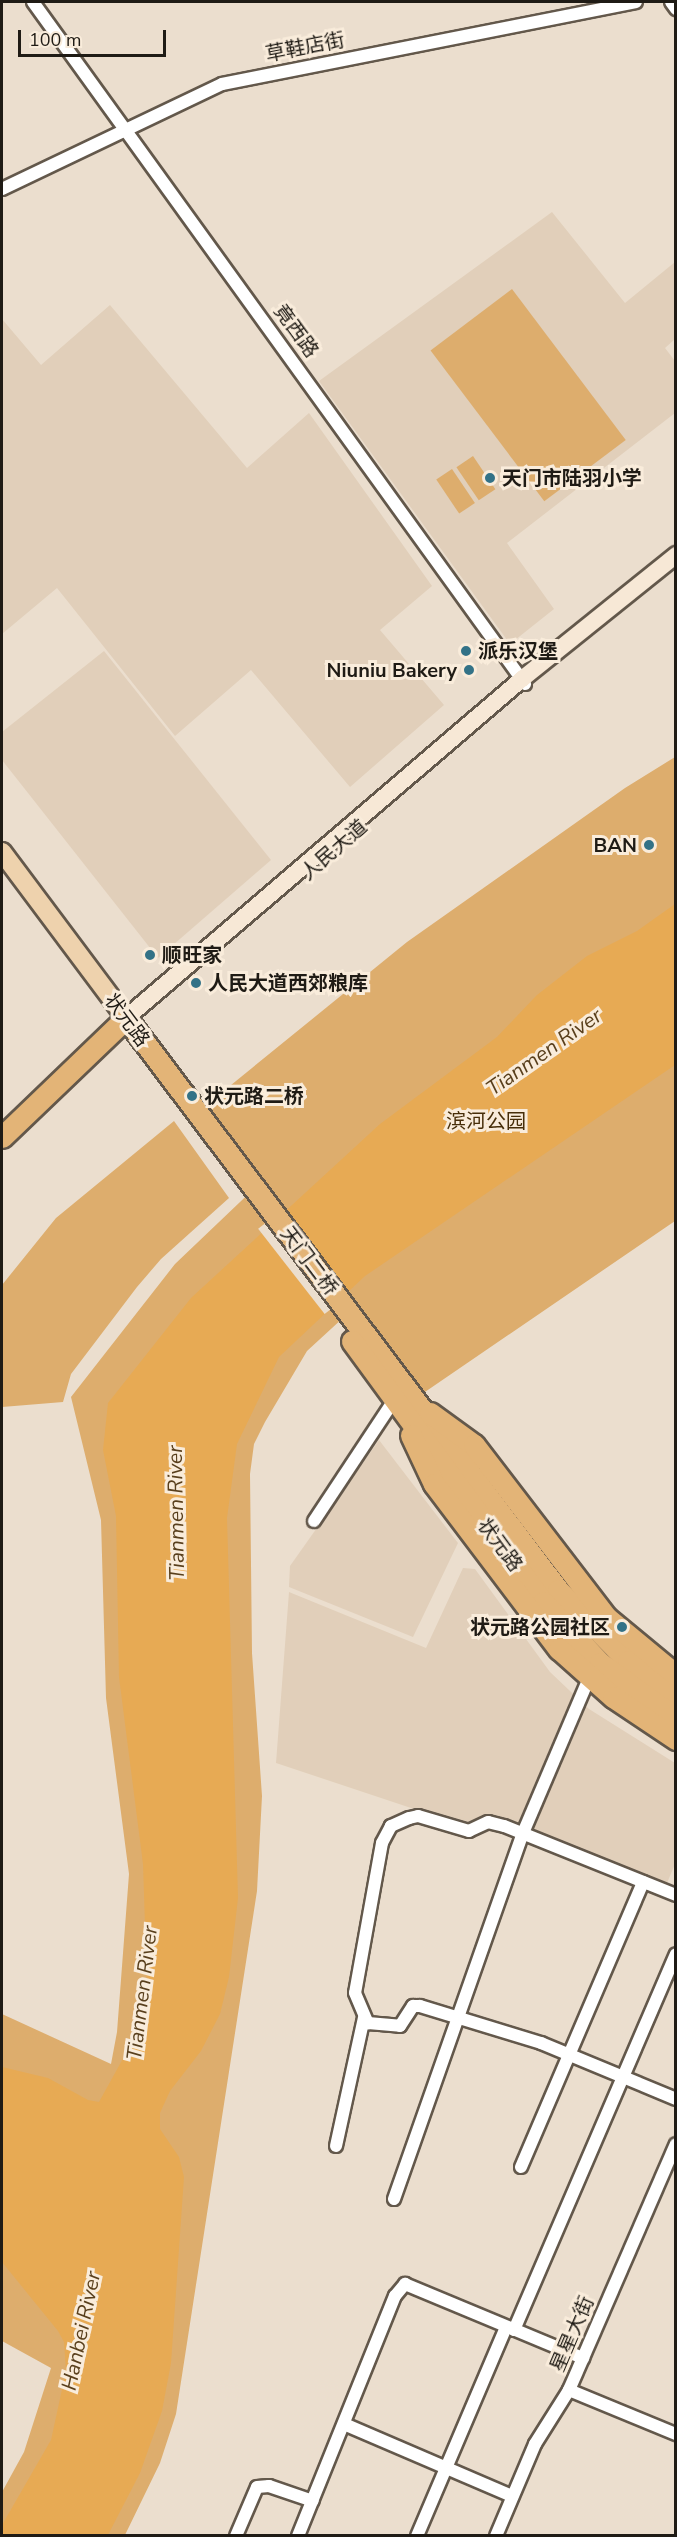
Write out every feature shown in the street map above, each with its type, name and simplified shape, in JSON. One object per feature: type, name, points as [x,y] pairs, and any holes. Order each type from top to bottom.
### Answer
[{"type":"highway","name":"人民大道","points":[[2,1137],[125,1025]]},
{"type":"highway","name":"人民大道","points":[[2,1146],[125,1025]]},
{"type":"highway","name":"状元路","points":[[125,1025],[248,1192]]},
{"type":"highway","name":"天门二桥","points":[[248,1192],[359,1339]]},
{"type":"highway","name":"状元路","points":[[359,1339],[551,1611],[623,1683],[675,1718]]},
{"type":"highway","name":"状元路","points":[[405,1406],[582,1617],[628,1661],[675,1696]]},
{"type":"highway","points":[[405,1406],[474,1445],[591,1600],[624,1634],[675,1675]]},
{"type":"highway","points":[[405,1406],[420,1459],[434,1484],[534,1618],[589,1678],[665,1726],[675,1739]]},
{"type":"main road","name":"人民大道","points":[[125,1025],[675,555]]},
{"type":"main road","name":"人民大道","points":[[524,682],[675,565]]},
{"type":"main road","name":"状元路","points":[[2,852],[125,1025]]},
{"type":"main road","name":"状元路","points":[[2,867],[125,1025]]},
{"type":"street","name":"竟西路","points":[[33,2],[129,131],[524,682]]},
{"type":"street","name":"草鞋店街","points":[[2,189],[129,131],[222,84],[636,2]]},
{"type":"street","points":[[671,2],[675,9]]},
{"type":"street","points":[[314,1521],[405,1406]]},
{"type":"street","points":[[394,2199],[523,1833],[589,1678]]},
{"type":"street","points":[[336,2146],[364,2018],[355,1993],[385,1832],[418,1816],[462,1830],[488,1822],[523,1833],[675,1895]]},
{"type":"street","points":[[521,2168],[643,1882]]},
{"type":"street","points":[[417,2535],[622,2078],[675,1954]]},
{"type":"street","points":[[364,2018],[379,2026],[400,2026],[413,2006],[420,2006],[569,2056],[675,2099]]},
{"type":"street","name":"星星大街","points":[[496,2535],[535,2444],[569,2390],[675,2144]]},
{"type":"street","points":[[298,2535],[395,2296],[405,2284],[583,2358]]},
{"type":"street","points":[[569,2390],[675,2434]]},
{"type":"street","points":[[344,2424],[512,2496]]},
{"type":"street","points":[[236,2535],[257,2487],[269,2486],[313,2501]]},
{"type":"shaded area","name":"天门市陆羽小学","points":[[552,212],[625,303],[675,262],[675,339],[665,348],[675,361],[675,413],[507,543],[554,609],[510,644],[319,381]]},
{"type":"shaded area","points":[[110,305],[247,468],[309,413],[432,586],[380,630],[444,705],[350,787],[251,670],[175,736],[57,588],[2,634],[2,319],[41,365]]},
{"type":"shaded area","points":[[104,651],[271,860],[158,958],[2,760],[2,732]]},
{"type":"shaded area","points":[[379,1440],[458,1543],[413,1637],[289,1587],[290,1566]]},
{"type":"shaded area","points":[[463,1568],[475,1569],[550,1672],[589,1709],[675,1763],[675,1864],[667,1883],[496,1815],[465,1826],[276,1763],[289,1592],[426,1648]]},
{"type":"green space","points":[[512,289],[626,440],[544,501],[431,350]]},
{"type":"green space","points":[[473,456],[495,489],[479,500],[456,467]]},
{"type":"green space","points":[[452,469],[475,503],[459,514],[436,480]]},
{"type":"green space","name":"滨河公园","points":[[675,757],[675,1221],[422,1394],[356,1306],[307,1351],[265,1422],[254,1444],[250,1474],[252,1653],[262,1796],[257,1891],[176,2414],[160,2463],[125,2535],[2,2536],[2,2492],[24,2452],[51,2368],[2,2341],[2,2014],[111,2064],[117,2032],[129,1874],[106,1698],[101,1520],[71,1397],[175,1264],[261,1182],[204,1107],[407,942],[625,788]]},
{"type":"green space","points":[[174,1121],[229,1198],[161,1259],[137,1287],[71,1374],[63,1402],[2,1407],[2,1285],[56,1218]]},
{"type":"water","points":[[675,904],[675,1065],[365,1276],[279,1357],[237,1444],[227,1518],[238,1898],[229,1977],[220,2014],[201,2051],[170,2091],[160,2113],[160,2129],[179,2157],[184,2177],[171,2363],[162,2411],[140,2473],[108,2535],[2,2535],[2,2525],[51,2440],[66,2371],[64,2342],[58,2331],[2,2262],[2,2067],[48,2078],[88,2100],[99,2102],[136,2035],[147,1986],[143,1864],[119,1677],[116,1516],[103,1450],[108,1403],[191,1298],[380,1124],[497,1037],[537,995],[587,956],[637,931]]},
{"type":"pier","points":[[281,1211],[347,1296],[325,1314],[258,1229]]},
{"type":"place","name":"天门市陆羽小学","points":[[490,478]]},
{"type":"place","name":"派乐汉堡","points":[[466,651]]},
{"type":"place","name":"Niuniu Bakery","points":[[469,670]]},
{"type":"place","name":"BAN","points":[[649,845]]},
{"type":"place","name":"顺旺家","points":[[150,955]]},
{"type":"place","name":"人民大道西郊粮库","points":[[196,983]]},
{"type":"place","name":"状元路二桥","points":[[192,1096]]},
{"type":"place","name":"状元路公园社区","points":[[622,1627]]},
{"type":"water label","name":"Tianmen River","points":[[544,1052]]},
{"type":"water label","name":"Tianmen River","points":[[176,1513]]},
{"type":"water label","name":"Tianmen River","points":[[142,1993]]},
{"type":"water label","name":"Hanbei River","points":[[81,2331]]}]
